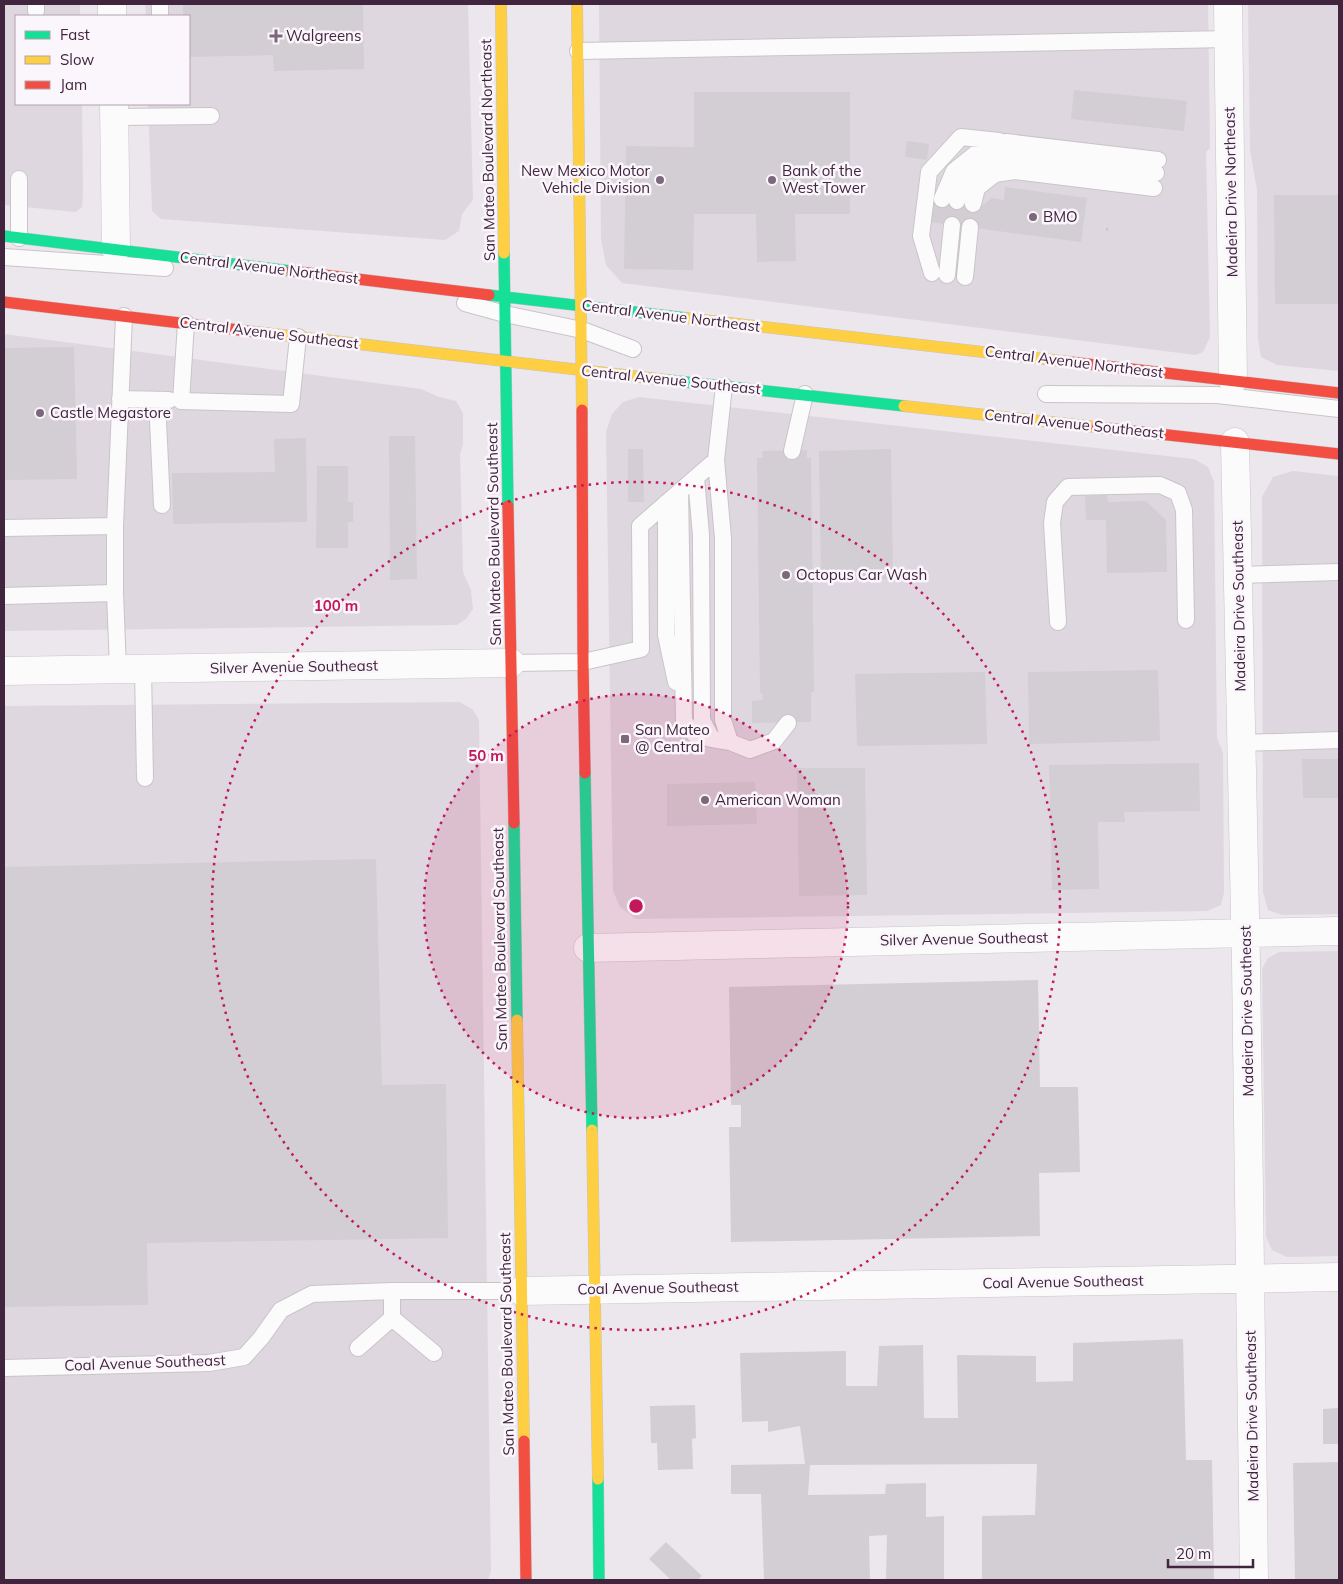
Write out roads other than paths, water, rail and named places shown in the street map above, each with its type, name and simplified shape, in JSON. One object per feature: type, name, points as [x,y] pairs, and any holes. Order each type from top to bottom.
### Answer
[{"type":"main road","name":"San Mateo Boulevard Northeast","points":[[501,4],[505,297]]},
{"type":"main road","points":[[577,4],[582,305],[583,662],[595,1289],[598,1580]]},
{"type":"main road","name":"Central Avenue Northeast","points":[[11,237],[505,297],[1339,393]]},
{"type":"main road","name":"San Mateo Boulevard Southeast","points":[[505,297],[526,1580]]},
{"type":"main road","name":"Central Avenue Southeast","points":[[4,302],[506,362],[1339,454]]},
{"type":"street","name":"Madeira Drive Northeast","points":[[1228,4],[1233,380]]},
{"type":"street","points":[[114,110],[116,249]]},
{"type":"street","name":"Madeira Drive Southeast","points":[[1235,442],[1246,933],[1254,1580]]},
{"type":"street","name":"Silver Avenue Southeast","points":[[4,671],[511,663]]},
{"type":"street","name":"Silver Avenue Southeast","points":[[588,948],[1339,931]]},
{"type":"street","name":"Coal Avenue Southeast","points":[[521,1291],[1339,1276]]},
{"type":"lane","points":[[578,51],[1229,39]]},
{"type":"lane","points":[[114,110],[172,110],[211,116]]},
{"type":"lane","points":[[952,225],[940,274],[921,236],[929,172],[961,137],[1006,142],[1156,174]]},
{"type":"lane","points":[[1006,142],[979,151],[954,171],[949,200],[965,180],[984,163],[1009,156],[1156,174]]},
{"type":"lane","points":[[974,204],[977,188],[995,174],[1014,171],[1156,174]]},
{"type":"lane","points":[[11,237],[19,179]]},
{"type":"lane","points":[[965,277],[970,228]]},
{"type":"lane","name":"Central Avenue Northeast","points":[[4,257],[288,278],[449,299],[505,314],[582,330],[634,349]]},
{"type":"lane","points":[[124,316],[115,526],[115,593],[131,669],[145,778]]},
{"type":"lane","points":[[181,401],[186,323]]},
{"type":"lane","points":[[120,399],[291,404],[298,336]]},
{"type":"lane","points":[[724,386],[716,460],[723,538],[723,720],[730,742]]},
{"type":"lane","points":[[792,451],[805,394]]},
{"type":"lane","name":"Central Avenue Southeast","points":[[1046,394],[1217,395],[1339,409]]},
{"type":"lane","points":[[157,400],[162,505]]},
{"type":"lane","points":[[716,460],[666,503],[666,635],[684,721],[695,734],[730,742],[750,750],[774,741],[788,722]]},
{"type":"lane","points":[[696,478],[701,536],[702,720],[712,739]]},
{"type":"lane","points":[[1058,622],[1052,523],[1055,502],[1068,487],[1160,485],[1178,493],[1184,510],[1186,620]]},
{"type":"lane","points":[[680,491],[684,721]]},
{"type":"lane","name":"Silver Avenue Southeast","points":[[511,663],[583,662],[641,649],[640,526],[666,503]]},
{"type":"lane","points":[[4,528],[115,526]]},
{"type":"lane","points":[[1238,575],[1339,572]]},
{"type":"lane","points":[[4,596],[115,593]]},
{"type":"lane","points":[[1242,743],[1339,740]]},
{"type":"lane","points":[[358,1348],[392,1318],[392,1291]]},
{"type":"lane","name":"Coal Avenue Southeast","points":[[4,1368],[209,1363],[244,1357],[282,1310],[312,1294],[392,1291],[521,1291]]},
{"type":"lane","points":[[392,1318],[434,1353]]},
{"type":"place","name":"Walgreens","points":[[276,36]]},
{"type":"place","name":"New Mexico Motor Vehicle Division","points":[[660,180]]},
{"type":"place","name":"Bank of the West Tower","points":[[772,180]]},
{"type":"place","name":"BMO","points":[[1033,217]]},
{"type":"place","name":"Castle Megastore","points":[[40,413]]},
{"type":"place","name":"Octopus Car Wash","points":[[786,575]]},
{"type":"place","name":"San Mateo @ Central","points":[[625,739]]},
{"type":"place","name":"American Woman","points":[[705,800]]}]
